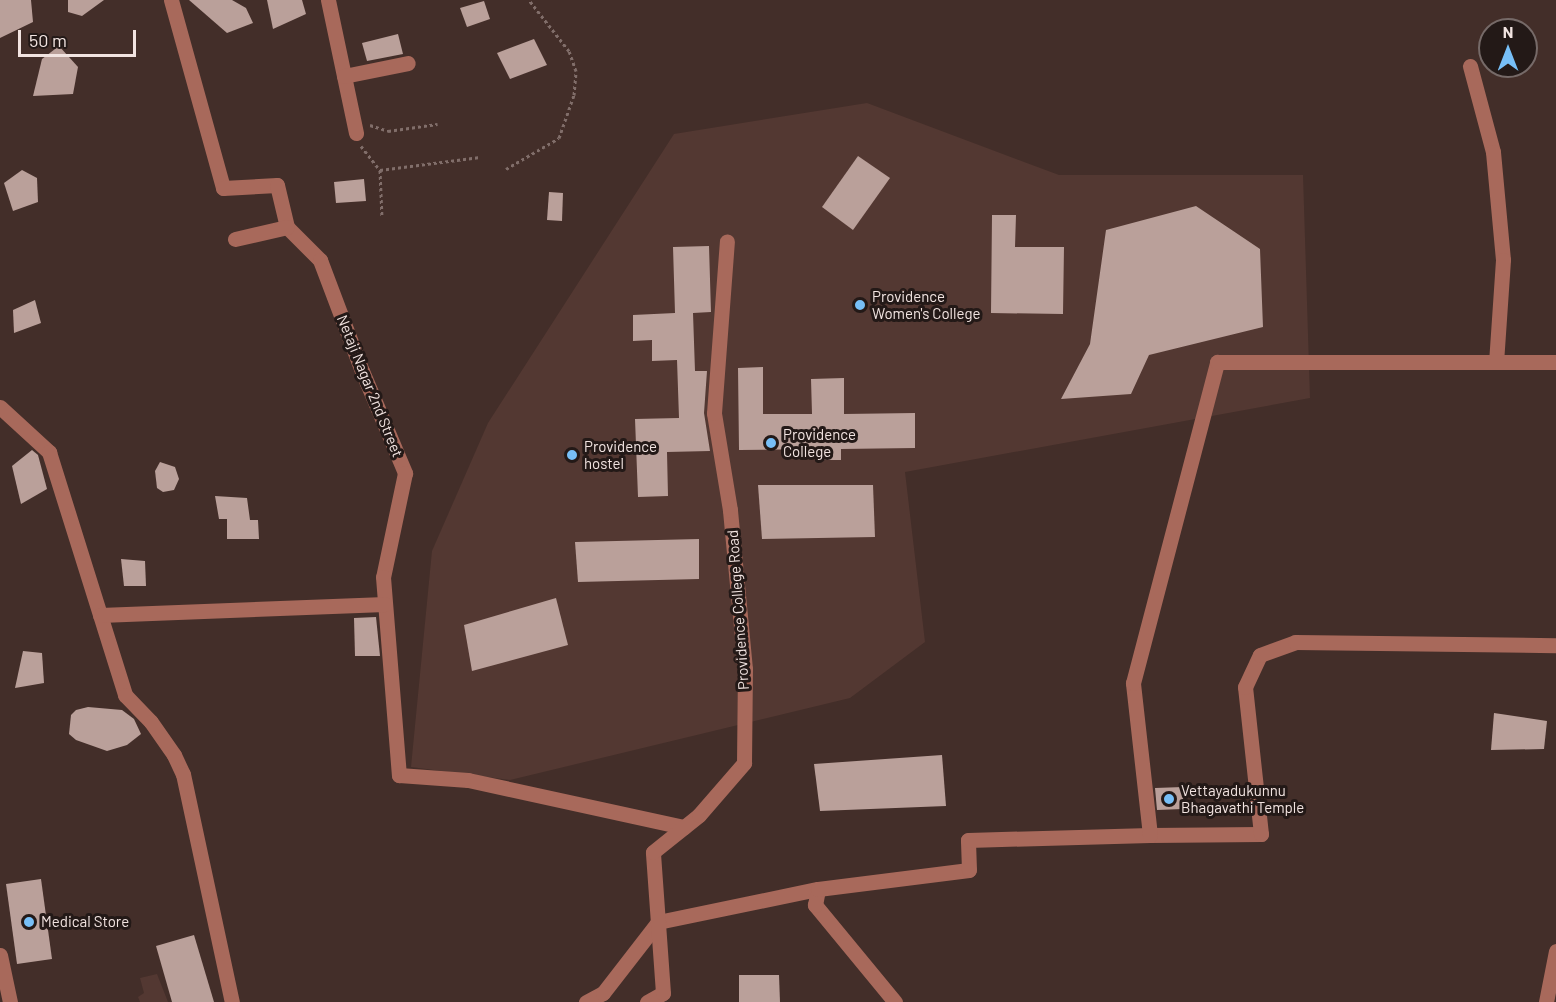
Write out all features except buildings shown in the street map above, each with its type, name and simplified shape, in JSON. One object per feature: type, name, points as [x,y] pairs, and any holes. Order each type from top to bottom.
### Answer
[{"type":"street","name":"Netaji Nagar 2nd Street","points":[[171,0],[223,188],[277,185],[288,227],[320,260],[362,371],[405,473],[383,577],[399,775],[468,780],[684,827]]},
{"type":"street","points":[[328,0],[356,133]]},
{"type":"street","points":[[344,76],[408,63]]},
{"type":"street","points":[[1470,66],[1493,152],[1503,260],[1496,362]]},
{"type":"street","points":[[235,239],[288,227]]},
{"type":"street","name":"Providence College Road","points":[[647,1002],[663,993],[653,852],[699,815],[744,763],[745,669],[730,510],[714,413],[727,241]]},
{"type":"street","points":[[1149,835],[1133,683],[1217,362],[1556,362]]},
{"type":"street","points":[[0,407],[49,452],[124,695],[151,722],[174,755],[183,774],[232,1002]]},
{"type":"street","points":[[100,615],[385,604]]},
{"type":"street","points":[[586,1002],[603,993],[658,922],[818,889],[969,870],[968,840],[1261,834],[1245,687],[1260,655],[1295,642],[1556,645]]},
{"type":"street","points":[[818,889],[815,905],[895,1002]]},
{"type":"street","points":[[1546,1002],[1556,951]]},
{"type":"street","points":[[0,955],[10,1002]]},
{"type":"path","points":[[506,169],[559,138],[566,125],[576,84],[576,71],[564,40],[530,0]]},
{"type":"path","points":[[351,112],[374,128],[388,131],[438,124]]},
{"type":"path","points":[[356,133],[363,150],[380,170],[382,217]]},
{"type":"path","points":[[380,170],[411,168],[480,157]]},
{"type":"shaded area","name":"Providence College","points":[[867,103],[1059,175],[1303,175],[1310,398],[905,472],[925,642],[850,698],[510,780],[411,767],[432,551],[488,423],[674,134]]},
{"type":"shaded area","points":[[157,974],[168,1002],[140,1002],[138,997],[144,993],[140,978]]},
{"type":"place","name":"Providence Women's College","points":[[860,305]]},
{"type":"place","name":"Providence College","points":[[771,443]]},
{"type":"place","name":"Providence hostel","points":[[572,455]]},
{"type":"place","name":"Vettayadukunnu Bhagavathi Temple","points":[[1169,799]]},
{"type":"place","name":"Medical Store","points":[[29,922]]}]
